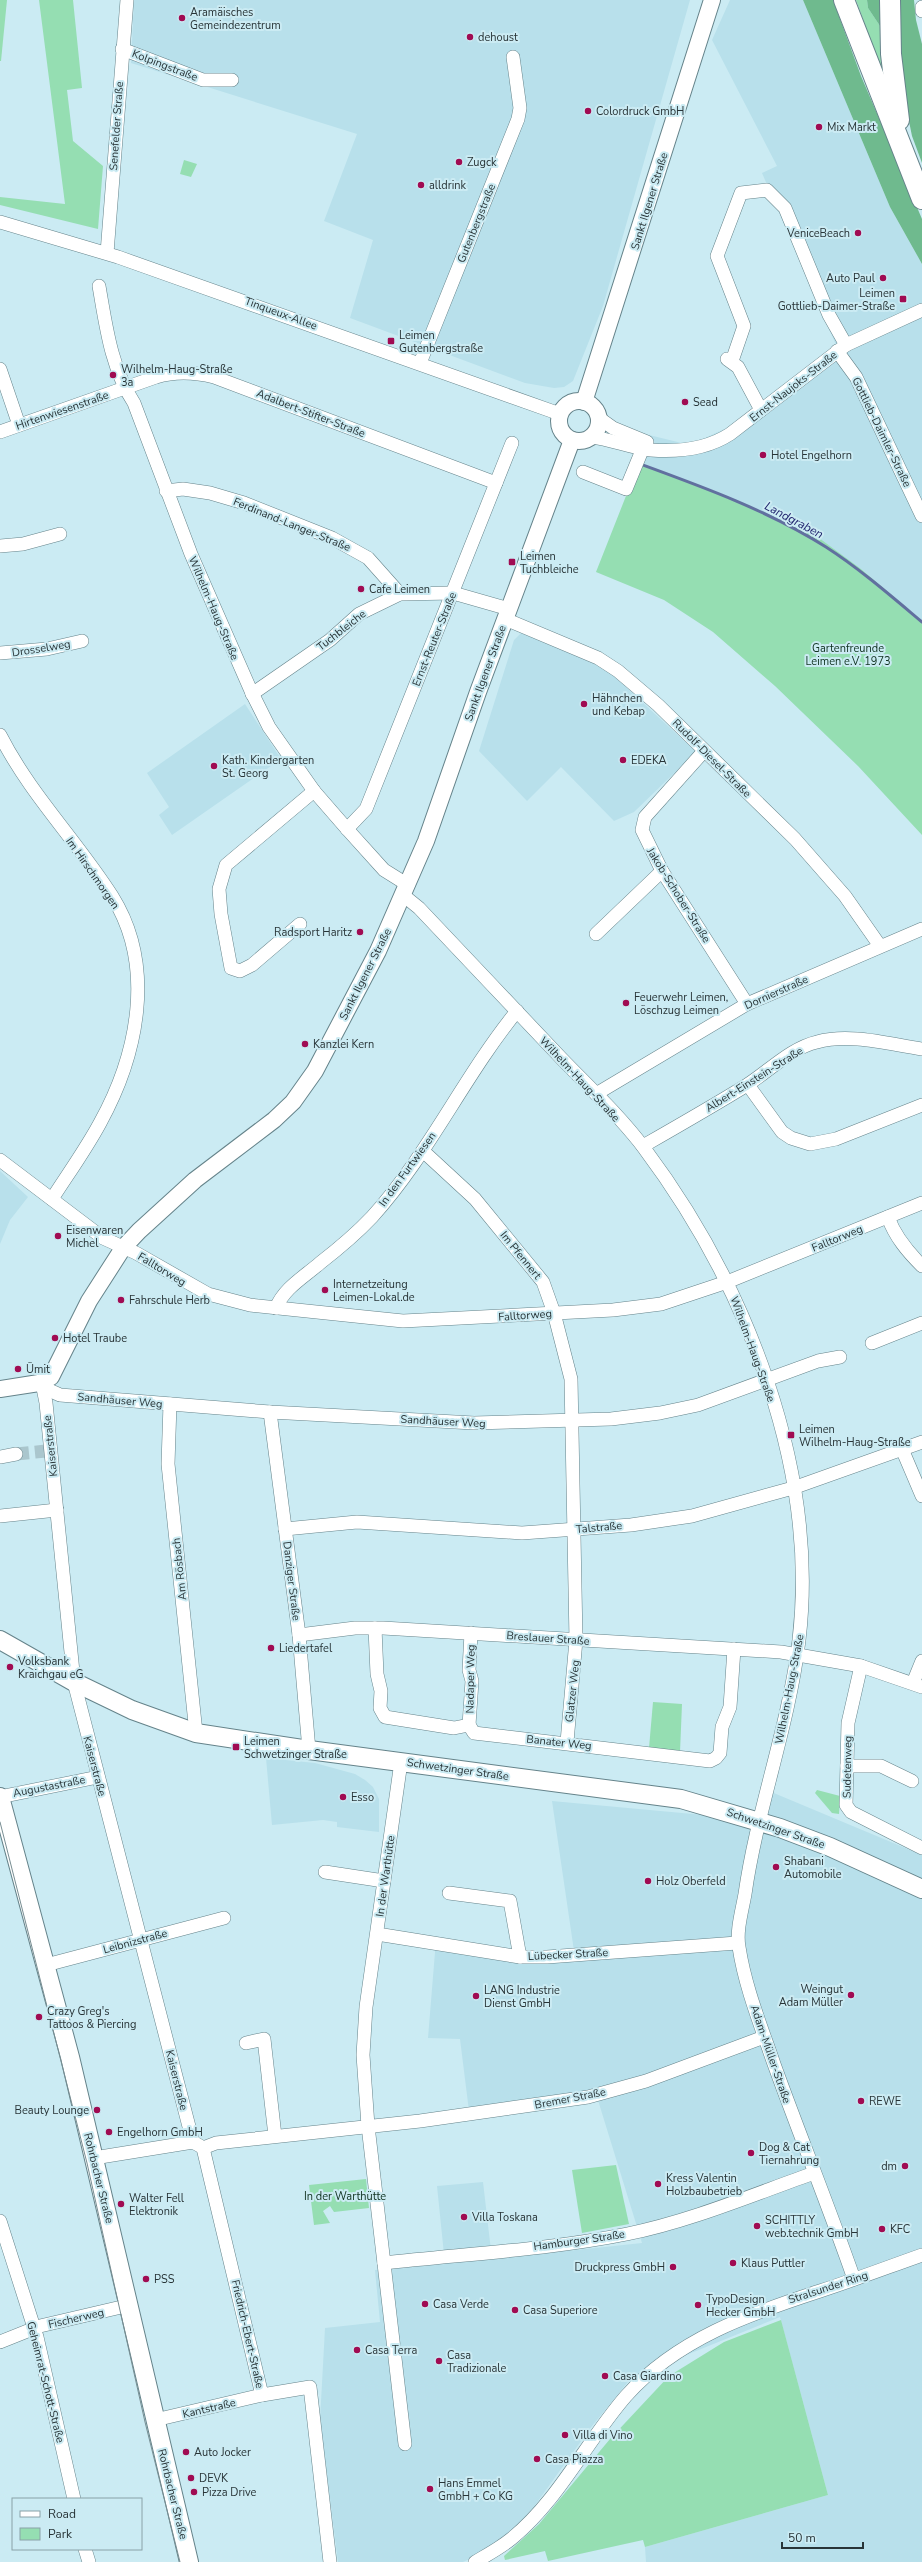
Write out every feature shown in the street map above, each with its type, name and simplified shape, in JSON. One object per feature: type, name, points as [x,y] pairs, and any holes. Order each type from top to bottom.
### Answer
[{"type":"main road","points":[[844,0],[922,199]]},
{"type":"main road","points":[[890,0],[891,54],[902,150]]},
{"type":"main road","name":"Schwetzinger Straße","points":[[0,1640],[74,1682],[132,1710],[196,1733],[308,1750],[681,1799],[758,1820],[830,1847],[922,1889]]},
{"type":"main road","name":"Rohrbacher Straße","points":[[0,1797],[46,1965],[94,2158],[130,2305],[155,2420],[189,2562]]},
{"type":"street","name":"Senefelder Straße","points":[[107,253],[126,0]]},
{"type":"street","name":"Sankt Ilgener Straße","points":[[584,402],[712,0]]},
{"type":"street","name":"Kolpingstraße","points":[[122,49],[203,80],[232,80]]},
{"type":"street","name":"Gutenbergstraße","points":[[420,363],[518,120],[520,108],[512,57]]},
{"type":"street","name":"Gottlieb-Daimler-Straße","points":[[761,410],[738,367],[730,360],[744,326],[717,256],[741,193],[767,190],[785,208],[842,348],[922,516]]},
{"type":"street","name":"Tinqueux-Allee","points":[[0,222],[107,253],[560,414]]},
{"type":"street","name":"Wilhelm-Haug-Straße","points":[[99,286],[110,343],[124,388],[134,403],[166,491],[252,694],[285,751],[314,791],[384,870],[405,890],[419,908],[517,1011],[600,1092],[643,1146],[689,1214],[728,1282],[767,1382],[786,1447],[803,1556],[804,1599],[798,1654],[767,1792],[758,1820]]},
{"type":"street","name":"Ernst-Naujoks-Straße","points":[[591,437],[643,448],[684,450],[712,443],[730,434],[842,348],[922,310]]},
{"type":"street","points":[[0,369],[20,425]]},
{"type":"street","name":"Adalbert-Stifter-Straße","points":[[124,388],[171,373],[190,373],[214,377],[496,483]]},
{"type":"street","name":"Hirtenwiesenstraße","points":[[0,432],[124,388]]},
{"type":"street","points":[[584,402],[594,408],[599,418],[598,429],[591,437],[584,441],[572,440],[560,429],[560,414],[572,403],[584,402]]},
{"type":"street","name":"Ernst-Naujoks-Straße","points":[[599,418],[615,429],[661,448]]},
{"type":"street","name":"Sankt Ilgener Straße","points":[[42,1383],[53,1373],[89,1301],[124,1248],[162,1207],[274,1120],[303,1090],[351,1004],[405,890],[426,841],[507,614],[572,440]]},
{"type":"street","name":"Ernst-Reuter-Straße","points":[[347,829],[366,809],[512,443]]},
{"type":"street","points":[[583,472],[626,490],[643,448]]},
{"type":"street","name":"Ferdinand-Langer-Straße","points":[[166,491],[183,489],[210,493],[244,503],[332,538],[368,558],[400,594]]},
{"type":"street","points":[[0,546],[23,544],[60,534]]},
{"type":"street","name":"Tuchbleiche","points":[[252,694],[330,640],[359,614],[400,594],[453,593],[507,614]]},
{"type":"street","name":"Rudolf-Diesel-Straße","points":[[507,614],[598,658],[618,671],[658,705],[795,839],[845,896],[880,946]]},
{"type":"street","name":"Drosselweg","points":[[0,653],[47,649],[82,641]]},
{"type":"street","name":"Im Hirschmorgen","points":[[0,735],[36,794],[113,897],[132,938],[137,966],[138,993],[134,1032],[122,1077],[100,1124],[52,1199]]},
{"type":"street","name":"Jakob-Schober-Straße","points":[[704,751],[648,813],[642,824],[645,838],[662,871],[747,1004]]},
{"type":"street","points":[[300,924],[252,965],[240,971],[231,968],[227,956],[219,889],[226,865],[314,791]]},
{"type":"street","points":[[596,934],[662,871]]},
{"type":"street","name":"Dornierstraße","points":[[600,1092],[747,1004],[922,929]]},
{"type":"street","name":"In den Furtwiesen","points":[[276,1308],[287,1290],[346,1242],[372,1216],[423,1151],[485,1052],[517,1011]]},
{"type":"street","name":"Albert-Einstein-Straße","points":[[643,1146],[748,1084],[803,1047],[816,1042],[835,1039],[856,1039],[922,1049]]},
{"type":"street","points":[[748,1084],[779,1129],[791,1138],[810,1144],[836,1139],[922,1105]]},
{"type":"street","name":"Im Pfennert","points":[[423,1151],[475,1199],[543,1282],[554,1313],[571,1379],[574,1529]]},
{"type":"street","name":"Falltorweg","points":[[0,1160],[103,1238],[136,1253],[208,1294],[250,1305],[403,1321],[429,1322],[612,1310],[661,1304],[728,1282],[922,1203]]},
{"type":"street","points":[[888,1217],[892,1229],[906,1249],[922,1266]]},
{"type":"street","points":[[872,1343],[922,1323]]},
{"type":"street","name":"Sandhäuser Weg","points":[[42,1383],[51,1391],[60,1395],[270,1412],[474,1423],[611,1418],[660,1413],[698,1405],[767,1382],[818,1361],[840,1357]]},
{"type":"street","points":[[0,1389],[42,1383]]},
{"type":"street","name":"Kaiserstraße","points":[[42,1383],[48,1450],[57,1510],[74,1682],[141,1940],[198,2145]]},
{"type":"street","name":"Am Rösbach","points":[[170,1404],[168,1464],[196,1733]]},
{"type":"street","name":"Danziger Straße","points":[[270,1412],[298,1635],[308,1750]]},
{"type":"street","name":"Talstraße","points":[[285,1529],[343,1522],[514,1533],[631,1525],[692,1516],[793,1488],[922,1442]]},
{"type":"street","points":[[902,1449],[922,1496]]},
{"type":"street","points":[[0,1457],[16,1454]]},
{"type":"street","points":[[0,1516],[57,1510]]},
{"type":"street","name":"Glatzer Weg","points":[[567,1742],[576,1640],[574,1529]]},
{"type":"street","points":[[375,1628],[377,1674],[381,1691],[380,1708],[382,1715],[454,1728],[469,1725]]},
{"type":"street","name":"Breslauer Straße","points":[[298,1635],[375,1628],[798,1654],[861,1666],[917,1685]]},
{"type":"street","name":"Nadaper Weg","points":[[469,1725],[472,1681],[469,1670],[471,1633]]},
{"type":"street","name":"Banater Weg","points":[[469,1725],[474,1733],[567,1742],[713,1760],[720,1753],[722,1727],[730,1707],[734,1649]]},
{"type":"street","points":[[917,1685],[922,1661]]},
{"type":"street","name":"Sudetenweg","points":[[861,1666],[848,1723],[846,1805],[849,1810],[922,1848]]},
{"type":"street","name":"In der Warthütte","points":[[401,1762],[366,2007],[363,2055],[368,2126],[405,2444]]},
{"type":"street","points":[[847,1766],[881,1766],[912,1781]]},
{"type":"street","name":"Augustastraße","points":[[0,1797],[98,1777]]},
{"type":"street","name":"Adam-Müller-Straße","points":[[758,1820],[752,1845],[738,1943],[749,1990],[764,2037],[854,2279]]},
{"type":"street","points":[[325,1872],[384,1881]]},
{"type":"street","points":[[449,1892],[510,1901],[520,1957]]},
{"type":"street","name":"Leibnizstraße","points":[[46,1965],[224,1918]]},
{"type":"street","name":"Lübecker Straße","points":[[377,1934],[520,1957],[547,1957],[738,1943]]},
{"type":"street","name":"Bremer Straße","points":[[94,2158],[275,2136],[420,2122],[588,2097],[646,2081],[764,2037]]},
{"type":"street","points":[[246,2043],[264,2039],[275,2136]]},
{"type":"street","name":"Friedrich-Ebert-Straße","points":[[198,2145],[262,2396],[310,2387],[330,2562]]},
{"type":"street","name":"Hamburger Straße","points":[[384,2263],[594,2240],[628,2234],[677,2221],[814,2173]]},
{"type":"street","name":"Geheimrat-Schott-Straße","points":[[0,2221],[33,2328],[74,2498]]},
{"type":"street","name":"Stralsunder Ring","points":[[475,2562],[511,2539],[538,2512],[565,2480],[626,2396],[671,2356],[719,2328],[780,2303],[922,2255]]},
{"type":"street","name":"Fischerweg","points":[[0,2342],[33,2328],[130,2305]]},
{"type":"street","name":"Kantstraße","points":[[155,2420],[262,2396]]},
{"type":"street","points":[[86,2550],[88,2562]]},
{"type":"shaded area","points":[[134,0],[690,0],[603,306],[573,381],[564,387],[554,388],[525,383],[350,318],[373,240],[324,221],[357,134],[131,63]]},
{"type":"shaded area","points":[[730,0],[803,0],[890,207],[922,264],[922,621],[861,569],[639,463],[649,435],[690,445],[735,424],[836,345],[762,173],[777,166],[712,40]]},
{"type":"shaded area","points":[[521,633],[593,663],[613,675],[696,752],[634,812],[614,821],[561,767],[527,801],[479,751],[514,640]]},
{"type":"shaded area","name":"Kath. Kindergarten St. Georg","points":[[245,704],[281,759],[172,835],[159,815],[169,807],[147,773]]},
{"type":"shaded area","points":[[0,1171],[28,1197],[10,1220],[0,1244]]},
{"type":"shaded area","points":[[266,1758],[315,1763],[355,1774],[365,1780],[373,1787],[379,1799],[379,1832],[337,1827],[337,1822],[323,1820],[272,1825]]},
{"type":"shaded area","points":[[769,1791],[922,1855],[922,2562],[646,2562],[645,2547],[828,2495],[780,2317],[632,2377],[592,2426],[533,2508],[508,2535],[474,2557],[463,2562],[338,2562],[320,2420],[325,2328],[380,2322],[375,2270],[445,2264],[437,2186],[483,2182],[492,2259],[642,2243],[597,2097],[469,2111],[460,2039],[428,2038],[436,1940],[524,1952],[574,1951],[552,1801],[758,1820]]},
{"type":"green space","points":[[0,0],[7,0],[1,61],[0,61]]},
{"type":"green space","points":[[39,0],[73,0],[82,88],[67,90],[73,141],[103,166],[98,229],[0,205],[0,197],[65,204]]},
{"type":"green space","points":[[803,0],[833,0],[861,76],[922,219],[922,264],[890,207]]},
{"type":"green space","points":[[856,0],[867,0],[868,8],[884,32],[890,93]]},
{"type":"green space","points":[[867,0],[884,0],[884,32],[868,8]]},
{"type":"green space","points":[[897,0],[914,0],[916,20],[922,44],[922,163],[912,136],[900,77]]},
{"type":"green space","points":[[184,160],[197,164],[191,177],[180,174]]},
{"type":"green space","name":"Gartenfreunde Leimen e.V. 1973","points":[[639,463],[733,500],[819,538],[861,569],[922,621],[922,835],[858,766],[775,686],[713,632],[664,600],[596,572]]},
{"type":"green space","points":[[653,1702],[682,1704],[680,1752],[649,1748]]},
{"type":"green space","points":[[817,1790],[840,1796],[839,1814],[832,1813],[815,1793]]},
{"type":"green space","points":[[616,2165],[629,2224],[582,2233],[572,2170]]},
{"type":"green space","name":"In der Warthütte","points":[[366,2179],[369,2208],[334,2212],[330,2206],[323,2211],[330,2223],[314,2225],[309,2185]]},
{"type":"green space","points":[[781,2320],[828,2495],[645,2547],[643,2540],[548,2561],[545,2551],[505,2560],[504,2556],[539,2524],[610,2439],[669,2376],[724,2342]]},
{"type":"waterway","name":"Landgraben","points":[[640,464],[759,511],[804,534],[851,564],[922,622]]},
{"type":"tunnel","points":[[16,1454],[46,1451]]},
{"type":"tram line","points":[[0,1822],[87,2163],[145,2422],[180,2562]]},
{"type":"place","name":"Aramäisches Gemeindezentrum","points":[[182,18]]},
{"type":"place","name":"dehoust","points":[[470,37]]},
{"type":"place","name":"Colordruck GmbH","points":[[588,111]]},
{"type":"place","name":"Mix Markt","points":[[819,127]]},
{"type":"place","name":"Zugck","points":[[459,162]]},
{"type":"place","name":"alldrink","points":[[421,185]]},
{"type":"place","name":"VeniceBeach","points":[[858,233]]},
{"type":"place","name":"Auto Paul","points":[[883,278]]},
{"type":"place","name":"Leimen Gottlieb-Daimer-Straße","points":[[903,299]]},
{"type":"place","name":"Leimen Gutenbergstraße","points":[[391,341]]},
{"type":"place","name":"Wilhelm-Haug-Straße 3a","points":[[113,375]]},
{"type":"place","name":"Sead","points":[[685,402]]},
{"type":"place","name":"Hotel Engelhorn","points":[[763,455]]},
{"type":"place","name":"Leimen Tuchbleiche","points":[[512,562]]},
{"type":"place","name":"Cafe Leimen","points":[[361,589]]},
{"type":"place","name":"Hähnchen und Kebap","points":[[584,704]]},
{"type":"place","name":"EDEKA","points":[[623,760]]},
{"type":"place","name":"Kath. Kindergarten St. Georg","points":[[214,766]]},
{"type":"place","name":"Radsport Haritz","points":[[360,932]]},
{"type":"place","name":"Feuerwehr Leimen, Löschzug Leimen","points":[[626,1003]]},
{"type":"place","name":"Kanzlei Kern","points":[[305,1044]]},
{"type":"place","name":"Eisenwaren Michel","points":[[58,1236]]},
{"type":"place","name":"Internetzeitung Leimen-Lokal.de","points":[[325,1290]]},
{"type":"place","name":"Fahrschule Herb","points":[[121,1300]]},
{"type":"place","name":"Hotel Traube","points":[[55,1338]]},
{"type":"place","name":"Ümit","points":[[18,1369]]},
{"type":"place","name":"Leimen Wilhelm-Haug-Straße","points":[[791,1435]]},
{"type":"place","name":"Liedertafel","points":[[271,1648]]},
{"type":"place","name":"Volksbank Kraichgau eG","points":[[10,1667]]},
{"type":"place","name":"Leimen Schwetzinger Straße","points":[[236,1747]]},
{"type":"place","name":"Esso","points":[[343,1797]]},
{"type":"place","name":"Shabani Automobile","points":[[776,1867]]},
{"type":"place","name":"Holz Oberfeld","points":[[648,1881]]},
{"type":"place","name":"Weingut Adam Müller","points":[[851,1995]]},
{"type":"place","name":"LANG Industrie Dienst GmbH","points":[[476,1996]]},
{"type":"place","name":"Crazy Greg's Tattoos & Piercing","points":[[39,2017]]},
{"type":"place","name":"REWE","points":[[861,2101]]},
{"type":"place","name":"Beauty Lounge","points":[[97,2110]]},
{"type":"place","name":"Engelhorn GmbH","points":[[109,2132]]},
{"type":"place","name":"Dog & Cat Tiernahrung","points":[[751,2153]]},
{"type":"place","name":"dm","points":[[905,2166]]},
{"type":"place","name":"Kress Valentin Holzbaubetrieb","points":[[658,2184]]},
{"type":"place","name":"Walter Fell Elektronik","points":[[121,2204]]},
{"type":"place","name":"Villa Toskana","points":[[464,2217]]},
{"type":"place","name":"SCHITTLY web.technik GmbH","points":[[757,2226]]},
{"type":"place","name":"KFC","points":[[882,2229]]},
{"type":"place","name":"Klaus Puttler","points":[[733,2263]]},
{"type":"place","name":"Druckpress GmbH","points":[[673,2267]]},
{"type":"place","name":"PSS","points":[[146,2279]]},
{"type":"place","name":"Casa Verde","points":[[425,2304]]},
{"type":"place","name":"TypoDesign Hecker GmbH","points":[[698,2305]]},
{"type":"place","name":"Casa Superiore","points":[[515,2310]]},
{"type":"place","name":"Casa Terra","points":[[357,2350]]},
{"type":"place","name":"Casa Tradizionale","points":[[439,2361]]},
{"type":"place","name":"Casa Giardino","points":[[605,2376]]},
{"type":"place","name":"Villa di Vino","points":[[565,2435]]},
{"type":"place","name":"Auto Jocker","points":[[186,2452]]},
{"type":"place","name":"Casa Piazza","points":[[537,2459]]},
{"type":"place","name":"DEVK","points":[[191,2478]]},
{"type":"place","name":"Hans Emmel GmbH + Co KG","points":[[430,2489]]},
{"type":"place","name":"Pizza Drive","points":[[194,2492]]}]
